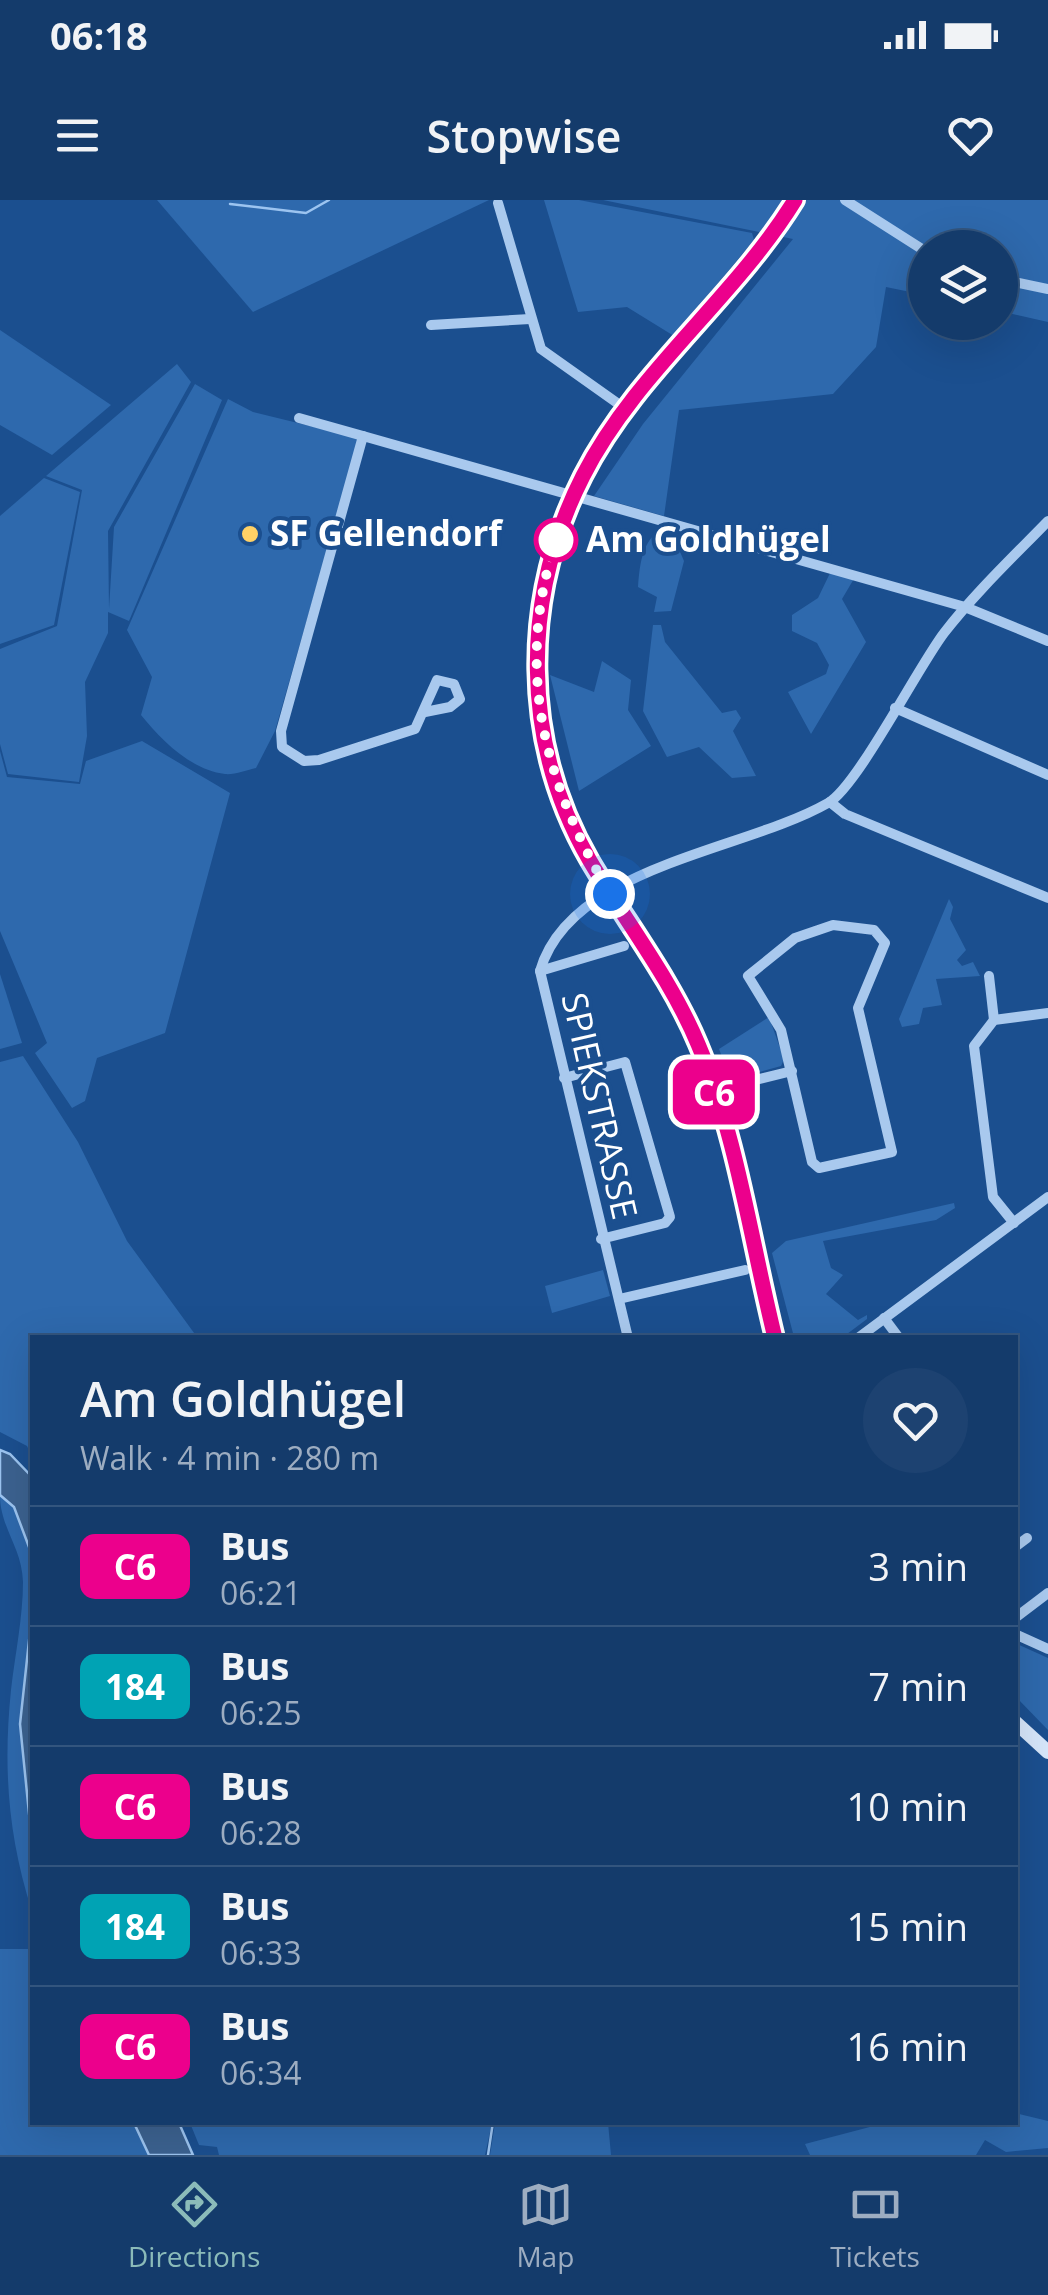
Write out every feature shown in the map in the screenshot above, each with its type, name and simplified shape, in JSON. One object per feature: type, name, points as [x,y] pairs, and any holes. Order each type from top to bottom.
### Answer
[{"type":"main road","points":[[773,1335],[714,1090],[681,1009],[570,824],[556,786],[537,687],[537,630],[547,572],[574,495],[627,410],[737,281],[794,200]]},
{"type":"main road","points":[[1018,1725],[1048,1752]]},
{"type":"street","points":[[846,200],[908,240]]},
{"type":"street","points":[[498,203],[541,350],[627,410]]},
{"type":"street","points":[[1018,282],[1048,289]]},
{"type":"street","points":[[431,325],[530,319]]},
{"type":"street","points":[[300,418],[965,607],[1048,642]]},
{"type":"street","points":[[364,436],[281,731],[282,747],[304,761],[319,760],[416,729],[425,712]]},
{"type":"street","points":[[1048,521],[965,607],[830,802],[845,814],[1048,898]]},
{"type":"street","points":[[895,708],[1048,774]]},
{"type":"street","name":"SPIEKSTRASSE","points":[[627,1335],[540,971],[547,948],[560,930],[639,877],[830,802]]},
{"type":"street","points":[[824,928],[874,930],[882,935],[885,944],[858,1008],[892,1152],[819,1168],[812,1162],[792,1071],[781,1030],[748,976],[795,938],[824,928]]},
{"type":"street","points":[[540,971],[624,946]]},
{"type":"street","points":[[989,976],[994,1020],[974,1046],[993,1197],[1014,1223]]},
{"type":"street","points":[[994,1020],[1048,1013]]},
{"type":"street","points":[[564,1078],[625,1062],[665,1188],[670,1217],[665,1223],[601,1238]]},
{"type":"street","points":[[714,1090],[792,1071]]},
{"type":"street","points":[[863,1335],[1048,1197]]},
{"type":"street","points":[[618,1299],[745,1270]]},
{"type":"street","points":[[884,1318],[897,1335]]},
{"type":"street","points":[[1018,1545],[1028,1538]]},
{"type":"street","points":[[1018,1616],[1048,1593]]},
{"type":"street","points":[[1018,1635],[1048,1648]]},
{"type":"shaded area","points":[[157,200],[489,200],[253,312]]},
{"type":"shaded area","points":[[544,200],[579,200],[752,233],[754,240],[674,336],[627,307],[578,312]]},
{"type":"shaded area","points":[[603,200],[1048,200],[1048,322],[1018,315],[1018,230],[908,230],[908,292],[886,287],[876,347],[833,394],[679,410],[664,516],[594,496],[643,424],[793,239]]},
{"type":"shaded area","points":[[0,330],[111,405],[52,455],[0,425]]},
{"type":"shaded area","points":[[177,364],[191,382],[108,531],[109,609],[114,527],[195,384],[222,400],[129,621],[108,612],[108,633],[85,682],[87,736],[79,782],[8,774],[0,744],[0,649],[57,626],[82,490],[46,476]]},
{"type":"shaded area","name":"SF Gellendorf","points":[[228,399],[253,412],[359,438],[275,731],[256,768],[229,774],[189,760],[167,744],[141,715],[152,677],[127,630]]},
{"type":"shaded area","points":[[44,478],[80,492],[54,625],[0,644],[0,516]]},
{"type":"shaded area","points":[[669,526],[684,561],[671,611],[654,612],[657,597],[638,587],[640,569],[648,543]]},
{"type":"shaded area","points":[[831,571],[855,577],[842,599],[866,642],[811,734],[788,692],[826,674],[829,665],[817,643],[792,631],[792,615],[818,598]]},
{"type":"shaded area","points":[[653,625],[661,625],[665,642],[722,713],[736,710],[741,718],[733,731],[756,776],[732,778],[699,747],[667,757],[643,711]]},
{"type":"shaded area","points":[[602,661],[631,680],[628,710],[651,746],[579,791],[550,675],[594,692]]},
{"type":"shaded area","points":[[142,741],[230,793],[165,1033],[97,1058],[85,1101],[72,1108],[35,1053],[47,1043],[0,931],[0,751],[7,777],[80,784],[86,761]]},
{"type":"shaded area","points":[[949,899],[953,907],[950,919],[966,950],[957,960],[962,966],[973,962],[980,976],[936,979],[942,1005],[923,1008],[919,1024],[902,1027],[899,1019]]},
{"type":"shaded area","points":[[0,974],[22,1043],[0,1049]]},
{"type":"shaded area","points":[[769,1017],[784,1059],[781,1066],[731,1080],[719,1049]]},
{"type":"shaded area","points":[[23,1056],[78,1142],[127,1241],[196,1335],[30,1335],[30,1452],[27,1446],[0,1432],[0,1062]]},
{"type":"shaded area","points":[[954,1203],[955,1208],[936,1220],[823,1241],[831,1268],[843,1275],[826,1294],[858,1320],[867,1315],[846,1335],[793,1335],[772,1253],[786,1241]]},
{"type":"shaded area","points":[[603,1270],[610,1296],[552,1313],[545,1286]]},
{"type":"shaded area","points":[[0,1450],[10,1454],[30,1475],[30,1550],[14,1507],[0,1495]]},
{"type":"shaded area","points":[[0,1495],[14,1507],[30,1550],[30,1904],[17,1856],[8,1775],[11,1690],[23,1582]]},
{"type":"shaded area","points":[[30,1632],[30,1823],[20,1724]]},
{"type":"shaded area","points":[[1018,1644],[1048,1658],[1048,1730],[1018,1699]]},
{"type":"shaded area","points":[[0,1949],[30,1949],[30,2125],[135,2125],[149,2155],[0,2155]]},
{"type":"shaded area","points":[[1018,2114],[1048,2121],[1048,2148],[1006,2152],[985,2140],[976,2155],[810,2155],[805,2144],[877,2125],[1018,2125]]},
{"type":"shaded area","points":[[135,2125],[180,2125],[193,2155],[149,2155]]},
{"type":"shaded area","points":[[191,2125],[492,2125],[485,2155],[219,2155],[217,2147],[199,2145]]},
{"type":"shaded area","points":[[495,2125],[608,2125],[611,2155],[490,2155]]},
{"type":"waterway","points":[[230,204],[306,213],[329,200]]},
{"type":"waterway","points":[[488,2155],[493,2125]]},
{"type":"bus line","name":"C6","points":[[774,1335],[719,1108],[699,1045],[588,858],[556,786],[540,714],[536,652],[556,538],[584,473],[627,410],[737,281],[795,200]]},
{"type":"place","name":"SF Gellendorf","points":[[250,534]]},
{"type":"place","name":"Am Goldhügel","points":[[556,540]]},
{"type":"route","points":[[556,540],[537,630],[540,714],[556,786],[570,824],[610,894]]}]
